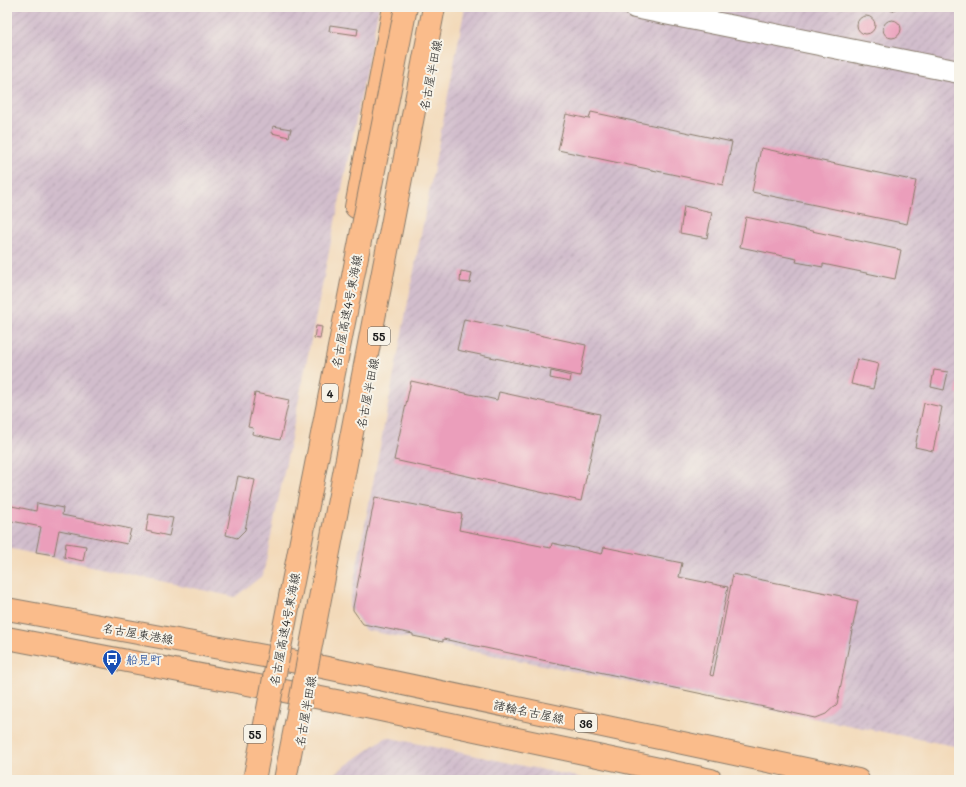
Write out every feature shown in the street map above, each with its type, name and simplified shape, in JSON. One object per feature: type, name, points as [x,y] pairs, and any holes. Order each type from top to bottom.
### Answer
[{"type":"main road","name":"55","points":[[247,780],[394,7]]},
{"type":"main road","name":"名古屋高速4号東海線","points":[[254,780],[406,7]]},
{"type":"main road","points":[[293,780],[312,658],[434,7]]},
{"type":"main road","name":"名古屋半田線","points":[[293,780],[308,696],[312,658],[444,7]]},
{"type":"main road","name":"名古屋東港線","points":[[7,609],[270,657]]},
{"type":"main road","points":[[7,638],[308,696],[711,780]]},
{"type":"main road","name":"諸輪名古屋線","points":[[270,657],[312,658],[858,780]]},
{"type":"main road","points":[[285,780],[312,658]]},
{"type":"lane","points":[[637,7],[959,72]]},
{"type":"shaded area","points":[[7,7],[379,7],[263,575],[235,597],[7,548]]},
{"type":"shaded area","points":[[465,7],[959,7],[959,747],[365,630],[349,607]]},
{"type":"shaded area","points":[[386,737],[591,780],[333,780],[334,774]]},
{"type":"green space","points":[[959,706],[959,734],[954,728],[954,711]]},
{"type":"building","points":[[887,7],[899,7],[892,11]]},
{"type":"building","points":[[866,16],[872,19],[875,25],[872,31],[866,34],[860,31],[857,25],[860,19]]},
{"type":"building","points":[[892,20],[898,23],[901,29],[898,35],[892,38],[886,35],[883,29],[886,23]]},
{"type":"building","points":[[330,25],[358,29],[357,35],[329,31]]},
{"type":"building","points":[[591,112],[732,142],[723,185],[558,150],[566,114],[589,119]]},
{"type":"building","points":[[273,126],[291,129],[289,137],[272,133]]},
{"type":"building","points":[[761,148],[916,181],[907,224],[752,192]]},
{"type":"building","points":[[684,206],[712,212],[707,238],[680,233]]},
{"type":"building","points":[[746,217],[901,250],[895,279],[823,264],[823,267],[796,262],[797,259],[740,247]]},
{"type":"building","points":[[461,271],[472,273],[470,283],[460,282]]},
{"type":"building","points":[[464,319],[586,345],[580,376],[457,350]]},
{"type":"building","points":[[316,326],[322,327],[320,339],[314,338]]},
{"type":"building","points":[[857,359],[879,364],[873,389],[851,384]]},
{"type":"building","points":[[934,370],[948,372],[944,390],[931,387]]},
{"type":"building","points":[[551,371],[571,376],[570,382],[550,378]]},
{"type":"building","points":[[411,381],[497,400],[499,392],[600,414],[581,501],[394,460]]},
{"type":"building","points":[[959,382],[959,394],[956,393]]},
{"type":"building","points":[[255,393],[289,400],[280,440],[252,434],[253,428],[248,427]]},
{"type":"building","points":[[924,403],[942,407],[933,451],[915,447]]},
{"type":"building","points":[[238,476],[255,480],[245,530],[237,538],[226,535]]},
{"type":"building","points":[[375,497],[462,514],[459,530],[551,548],[552,543],[602,554],[604,547],[682,563],[679,577],[728,587],[710,675],[713,676],[733,574],[841,596],[858,601],[837,704],[826,714],[816,718],[443,639],[443,642],[413,636],[413,634],[363,624],[353,610],[353,607]]},
{"type":"building","points":[[37,503],[63,508],[62,515],[131,529],[127,544],[59,530],[54,555],[36,552],[41,527],[7,520],[7,505],[36,511]]},
{"type":"building","points":[[149,514],[173,518],[169,536],[146,531]]},
{"type":"building","points":[[66,543],[86,546],[83,561],[64,557]]},
{"type":"place","name":"船見町","points":[[112,676]]}]
